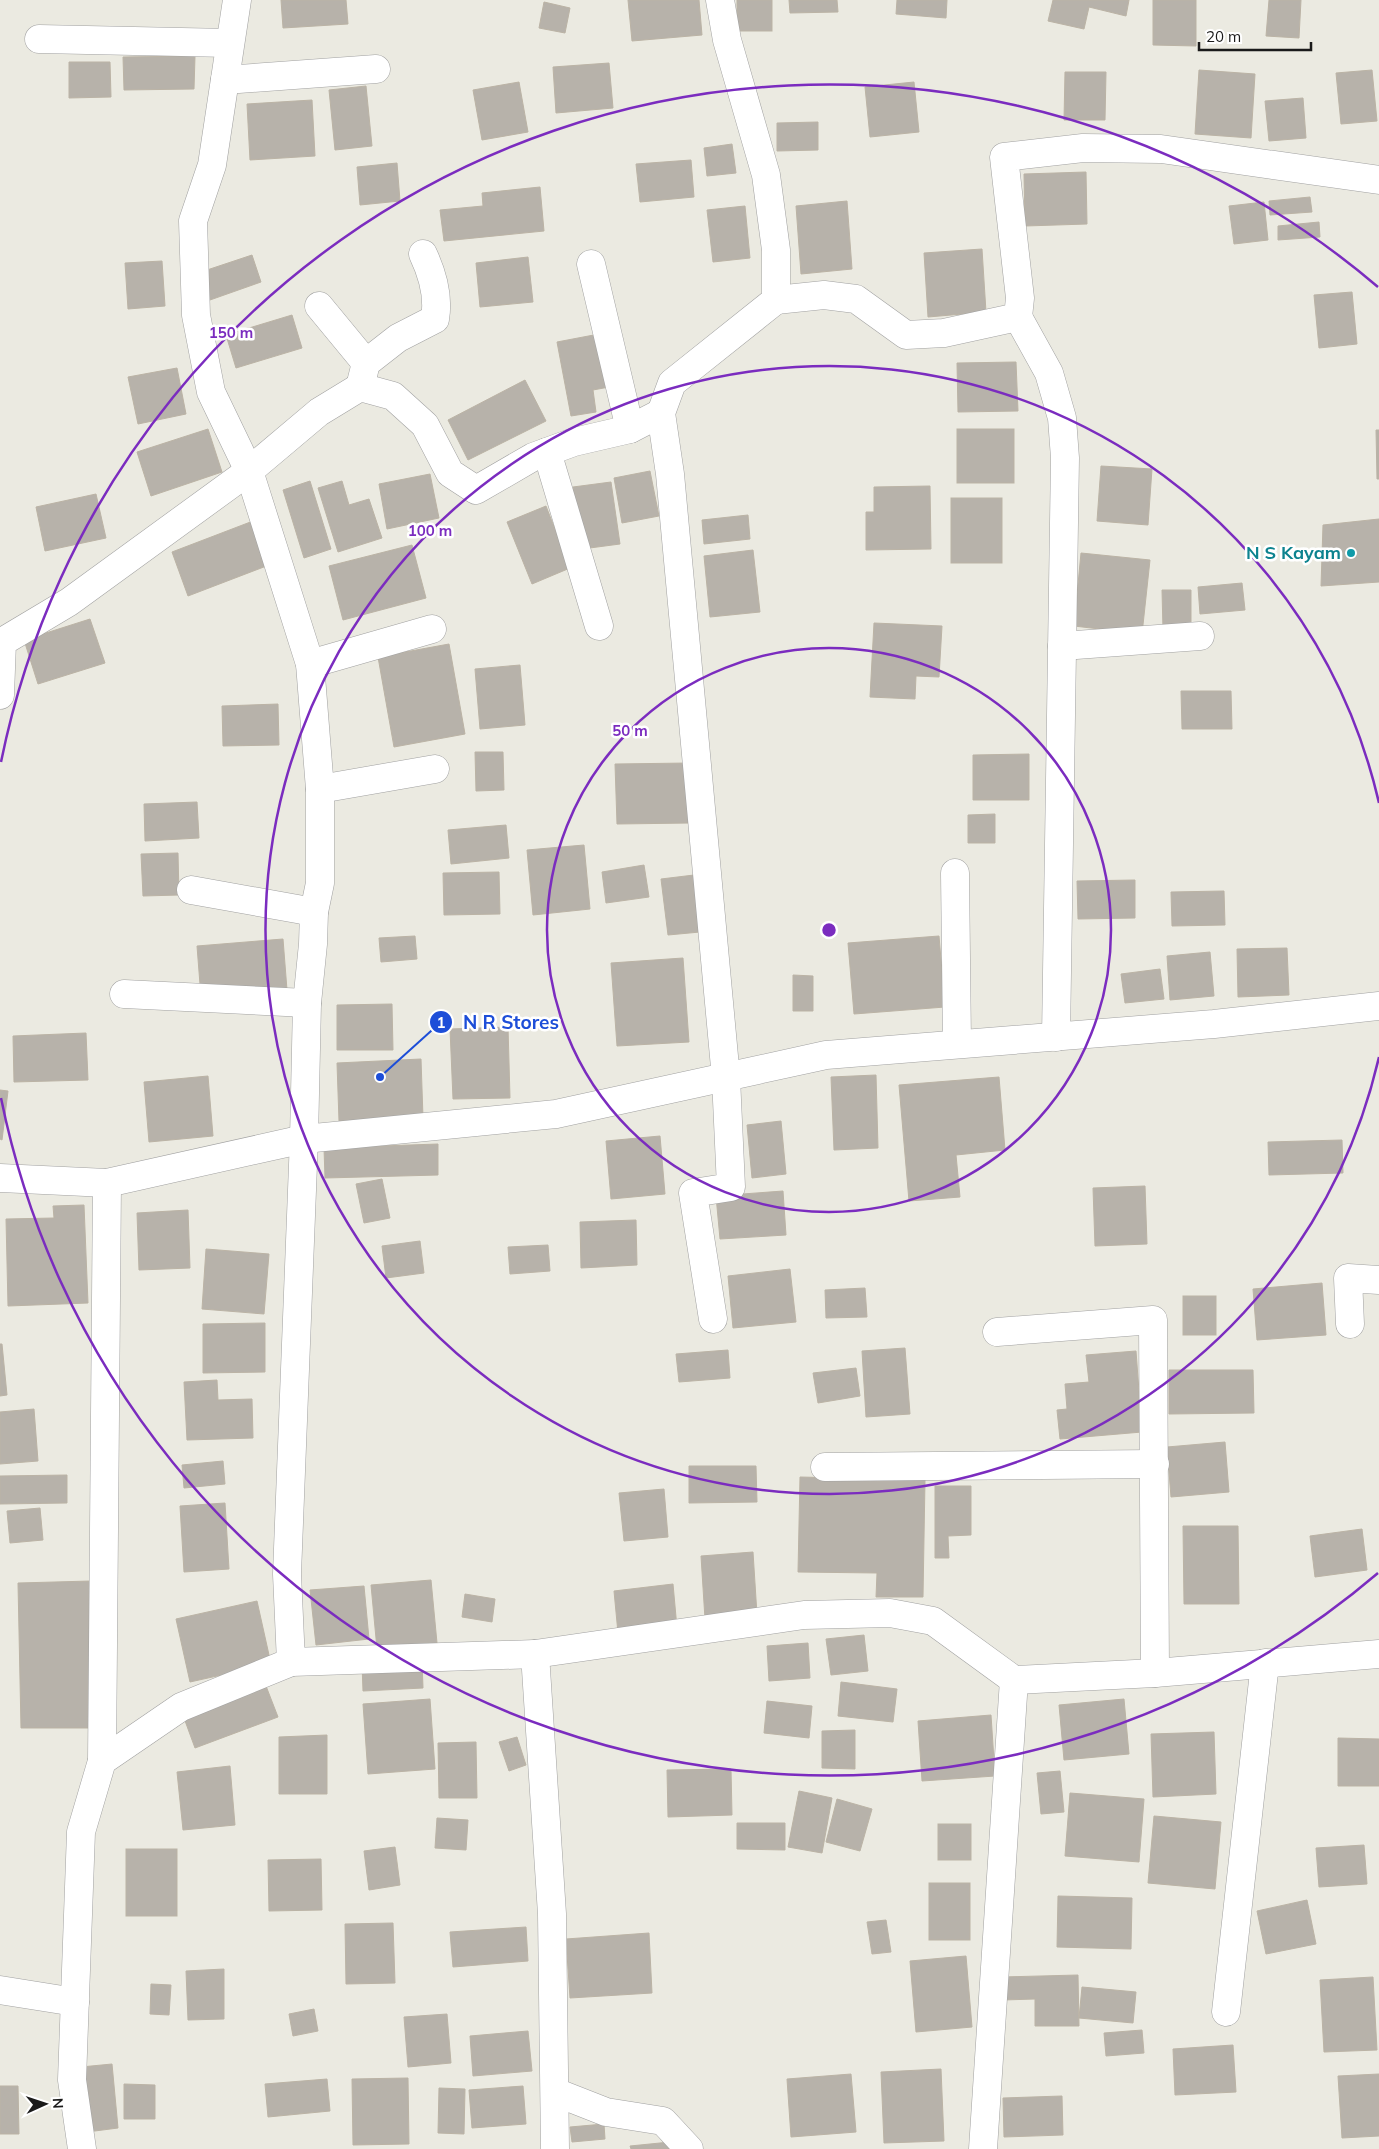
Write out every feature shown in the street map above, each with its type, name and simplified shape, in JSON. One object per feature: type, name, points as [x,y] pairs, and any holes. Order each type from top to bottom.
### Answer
[{"type":"street","points":[[237,0],[212,165],[192,221],[196,315],[212,392],[249,471],[310,664],[320,789],[320,883],[314,912],[307,1003],[304,1140],[286,1574],[290,1662]]},
{"type":"street","points":[[720,0],[727,40],[766,176],[776,250],[776,300]]},
{"type":"street","points":[[39,39],[229,44]]},
{"type":"street","points":[[225,80],[376,69]]},
{"type":"street","points":[[1056,1037],[1065,458],[1062,418],[1049,373],[1018,317],[1020,298],[1004,157],[1083,148],[1160,149],[1379,180]]},
{"type":"street","points":[[0,695],[1,642],[69,602],[249,471],[363,375],[398,338],[436,319],[438,302],[430,268],[423,254]]},
{"type":"street","points":[[591,264],[630,429]]},
{"type":"street","points":[[713,1319],[693,1193],[731,1187],[726,1078],[670,484],[661,413],[672,383],[776,300],[824,295],[856,299],[906,334],[944,332],[1018,317]]},
{"type":"street","points":[[319,306],[363,375],[393,396],[425,425],[450,473],[476,490],[533,457],[574,442],[630,429],[661,413]]},
{"type":"street","points":[[547,452],[599,626]]},
{"type":"street","points":[[310,664],[432,629]]},
{"type":"street","points":[[1062,646],[1200,636]]},
{"type":"street","points":[[320,789],[435,770]]},
{"type":"street","points":[[955,872],[956,1043]]},
{"type":"street","points":[[191,890],[314,912]]},
{"type":"street","points":[[124,994],[307,1003]]},
{"type":"street","points":[[0,1178],[107,1183],[304,1140],[556,1114],[826,1055],[956,1043],[1214,1024],[1379,1006]]},
{"type":"street","points":[[82,2149],[72,2080],[81,1832],[102,1761],[107,1183]]},
{"type":"street","points":[[1350,1324],[1348,1278],[1379,1280]]},
{"type":"street","points":[[997,1332],[1153,1320],[1155,1673]]},
{"type":"street","points":[[825,1467],[1155,1464]]},
{"type":"street","points":[[102,1761],[181,1707],[290,1662],[535,1654],[804,1615],[890,1613],[933,1621],[1014,1680],[1155,1673],[1379,1654]]},
{"type":"street","points":[[535,1654],[552,1914],[555,2149]]},
{"type":"street","points":[[1226,2012],[1266,1663]]},
{"type":"street","points":[[983,2149],[1014,1680]]},
{"type":"street","points":[[0,1990],[75,2002]]},
{"type":"street","points":[[555,2092],[606,2112],[663,2121],[689,2149]]},
{"type":"building","points":[[281,0],[346,0],[348,24],[283,28]]},
{"type":"building","points":[[628,0],[699,0],[702,35],[632,41]]},
{"type":"building","points":[[737,0],[772,0],[772,31],[737,31]]},
{"type":"building","points":[[789,0],[837,0],[838,12],[790,13]]},
{"type":"building","points":[[897,0],[947,0],[946,18],[896,14]]},
{"type":"building","points":[[1053,0],[1129,0],[1126,16],[1089,7],[1084,29],[1048,21]]},
{"type":"building","points":[[1153,0],[1196,0],[1196,46],[1153,45]]},
{"type":"building","points":[[1269,0],[1301,0],[1299,38],[1266,36]]},
{"type":"building","points":[[544,2],[570,8],[565,33],[539,28]]},
{"type":"building","points":[[195,56],[194,89],[124,90],[123,57]]},
{"type":"building","points":[[69,62],[110,62],[111,97],[69,98]]},
{"type":"building","points":[[609,63],[613,108],[556,113],[553,67]]},
{"type":"building","points":[[1199,70],[1255,74],[1251,138],[1195,134]]},
{"type":"building","points":[[1372,70],[1377,121],[1341,124],[1336,73]]},
{"type":"building","points":[[1065,72],[1106,72],[1105,120],[1064,120]]},
{"type":"building","points":[[519,82],[528,132],[482,140],[473,90]]},
{"type":"building","points":[[914,82],[919,132],[870,137],[865,87]]},
{"type":"building","points":[[366,86],[372,146],[335,150],[329,90]]},
{"type":"building","points":[[1303,98],[1306,138],[1269,141],[1265,101]]},
{"type":"building","points":[[312,100],[315,156],[250,160],[247,104]]},
{"type":"building","points":[[818,122],[818,150],[777,151],[777,123]]},
{"type":"building","points":[[732,144],[736,173],[707,176],[704,148]]},
{"type":"building","points":[[691,160],[694,197],[640,202],[636,164]]},
{"type":"building","points":[[397,163],[400,201],[360,205],[357,167]]},
{"type":"building","points":[[1086,172],[1087,224],[1025,226],[1024,174]]},
{"type":"building","points":[[540,187],[544,231],[444,241],[440,210],[483,206],[482,193]]},
{"type":"building","points":[[1310,197],[1312,212],[1270,215],[1269,201]]},
{"type":"building","points":[[847,201],[852,269],[801,274],[796,206]]},
{"type":"building","points":[[1264,202],[1268,240],[1234,244],[1229,206]]},
{"type":"building","points":[[745,206],[750,258],[713,262],[707,210]]},
{"type":"building","points":[[1319,222],[1320,237],[1278,240],[1278,226]]},
{"type":"building","points":[[982,249],[986,312],[928,317],[924,253]]},
{"type":"building","points":[[252,255],[261,282],[210,300],[201,272]]},
{"type":"building","points":[[528,257],[533,302],[480,307],[476,263]]},
{"type":"building","points":[[162,261],[165,306],[128,309],[125,263]]},
{"type":"building","points":[[1352,292],[1357,344],[1319,348],[1314,295]]},
{"type":"building","points":[[292,315],[302,348],[236,368],[226,335]]},
{"type":"building","points":[[599,334],[609,387],[593,390],[596,412],[571,416],[557,342]]},
{"type":"building","points":[[1016,362],[1018,411],[958,412],[957,363]]},
{"type":"building","points":[[177,368],[186,414],[138,424],[128,377]]},
{"type":"building","points":[[525,380],[546,421],[468,460],[448,420]]},
{"type":"building","points":[[208,429],[222,472],[151,496],[137,452]]},
{"type":"building","points":[[957,429],[1014,429],[1014,483],[957,483]]},
{"type":"building","points":[[1376,430],[1379,430],[1379,479],[1377,479]]},
{"type":"building","points":[[1101,466],[1152,469],[1148,525],[1097,521]]},
{"type":"building","points":[[650,471],[659,516],[622,523],[614,478]]},
{"type":"building","points":[[430,474],[439,518],[387,529],[379,484]]},
{"type":"building","points":[[310,481],[331,549],[304,558],[283,490]]},
{"type":"building","points":[[342,481],[349,505],[369,499],[382,538],[338,552],[318,488]]},
{"type":"building","points":[[611,482],[620,544],[582,549],[573,487]]},
{"type":"building","points":[[930,486],[931,549],[866,550],[866,512],[874,512],[874,487]]},
{"type":"building","points":[[96,494],[106,538],[45,551],[36,507]]},
{"type":"building","points":[[951,498],[1002,498],[1002,563],[951,563]]},
{"type":"building","points":[[546,506],[570,568],[532,584],[507,522]]},
{"type":"building","points":[[748,515],[750,539],[704,544],[702,520]]},
{"type":"building","name":"N S Kayam","points":[[1379,519],[1379,582],[1321,586],[1323,525]]},
{"type":"building","points":[[253,521],[269,565],[188,596],[172,552]]},
{"type":"building","points":[[412,545],[426,598],[343,620],[329,566]]},
{"type":"building","points":[[753,550],[760,612],[710,617],[704,556]]},
{"type":"building","points":[[1081,553],[1150,560],[1142,634],[1074,626]]},
{"type":"building","points":[[1242,583],[1245,610],[1200,614],[1198,587]]},
{"type":"building","points":[[1162,590],[1191,590],[1191,630],[1163,630]]},
{"type":"building","points":[[90,619],[105,663],[38,684],[24,640]]},
{"type":"building","points":[[874,623],[942,626],[939,677],[916,676],[915,699],[870,697]]},
{"type":"building","points":[[449,644],[465,734],[394,747],[378,657]]},
{"type":"building","points":[[520,665],[525,725],[480,729],[475,669]]},
{"type":"building","points":[[1181,691],[1231,691],[1232,729],[1182,729]]},
{"type":"building","points":[[278,704],[279,745],[223,746],[222,706]]},
{"type":"building","points":[[475,752],[503,752],[504,790],[476,791]]},
{"type":"building","points":[[1029,754],[1029,800],[973,800],[973,755]]},
{"type":"building","points":[[688,763],[690,823],[617,824],[615,764]]},
{"type":"building","points":[[197,802],[199,838],[145,841],[144,804]]},
{"type":"building","points":[[995,814],[995,843],[968,843],[968,815]]},
{"type":"building","points":[[506,825],[509,858],[451,864],[448,830]]},
{"type":"building","points":[[584,845],[590,909],[533,915],[527,850]]},
{"type":"building","points":[[178,853],[179,895],[143,896],[141,854]]},
{"type":"building","points":[[644,865],[649,897],[606,903],[602,872]]},
{"type":"building","points":[[499,872],[500,914],[444,915],[443,873]]},
{"type":"building","points":[[694,875],[700,932],[668,935],[661,879]]},
{"type":"building","points":[[1135,880],[1135,918],[1078,919],[1077,881]]},
{"type":"building","points":[[1224,891],[1225,925],[1172,926],[1171,892]]},
{"type":"building","points":[[415,936],[417,959],[381,962],[379,938]]},
{"type":"building","points":[[939,936],[945,1007],[854,1014],[848,943]]},
{"type":"building","points":[[283,939],[287,990],[201,997],[197,946]]},
{"type":"building","points":[[1287,948],[1289,995],[1238,997],[1237,949]]},
{"type":"building","points":[[1210,952],[1214,996],[1170,1000],[1167,956]]},
{"type":"building","points":[[683,958],[689,1042],[617,1046],[611,963]]},
{"type":"building","points":[[1160,969],[1164,999],[1125,1003],[1121,974]]},
{"type":"building","points":[[793,975],[813,976],[813,1011],[793,1011]]},
{"type":"building","points":[[392,1004],[393,1050],[337,1050],[337,1005]]},
{"type":"building","points":[[508,1027],[510,1098],[453,1099],[450,1029]]},
{"type":"building","points":[[86,1033],[88,1080],[14,1082],[13,1036]]},
{"type":"building","points":[[421,1059],[423,1118],[339,1121],[337,1063]]},
{"type":"building","points":[[876,1075],[878,1148],[834,1150],[831,1077]]},
{"type":"building","points":[[208,1076],[213,1136],[149,1142],[144,1082]]},
{"type":"building","points":[[999,1077],[1005,1150],[956,1155],[960,1197],[909,1201],[899,1085]]},
{"type":"building","points":[[0,1090],[8,1091],[2,1140],[0,1139]]},
{"type":"building","points":[[781,1121],[786,1174],[752,1178],[747,1125]]},
{"type":"building","points":[[660,1136],[665,1194],[611,1199],[606,1141]]},
{"type":"building","points":[[1342,1140],[1343,1173],[1269,1175],[1268,1142]]},
{"type":"building","points":[[438,1144],[438,1175],[325,1178],[324,1148]]},
{"type":"building","points":[[382,1179],[390,1218],[364,1223],[356,1184]]},
{"type":"building","points":[[1145,1186],[1147,1244],[1095,1246],[1093,1188]]},
{"type":"building","points":[[783,1191],[786,1235],[720,1239],[716,1196]]},
{"type":"building","points":[[84,1205],[88,1303],[8,1306],[6,1219],[54,1218],[53,1206]]},
{"type":"building","points":[[188,1210],[190,1268],[139,1270],[137,1213]]},
{"type":"building","points":[[636,1220],[637,1265],[581,1268],[580,1222]]},
{"type":"building","points":[[420,1241],[424,1273],[386,1278],[382,1246]]},
{"type":"building","points":[[548,1245],[550,1271],[510,1274],[508,1247]]},
{"type":"building","points":[[206,1249],[269,1254],[264,1314],[202,1309]]},
{"type":"building","points":[[790,1269],[796,1322],[733,1328],[728,1276]]},
{"type":"building","points":[[1322,1283],[1326,1335],[1257,1340],[1253,1289]]},
{"type":"building","points":[[865,1288],[867,1317],[826,1318],[825,1290]]},
{"type":"building","points":[[1183,1296],[1216,1296],[1216,1335],[1183,1335]]},
{"type":"building","points":[[265,1323],[265,1372],[203,1373],[203,1324]]},
{"type":"building","points":[[0,1344],[2,1344],[7,1395],[0,1396]]},
{"type":"building","points":[[905,1348],[910,1414],[866,1417],[862,1351]]},
{"type":"building","points":[[728,1350],[730,1378],[679,1382],[676,1354]]},
{"type":"building","points":[[1136,1351],[1142,1432],[1060,1439],[1057,1410],[1067,1409],[1065,1384],[1089,1382],[1086,1355]]},
{"type":"building","points":[[856,1368],[860,1396],[818,1403],[813,1373]]},
{"type":"building","points":[[1169,1370],[1253,1370],[1254,1413],[1169,1414]]},
{"type":"building","points":[[217,1380],[218,1400],[252,1399],[253,1438],[187,1440],[184,1382]]},
{"type":"building","points":[[34,1409],[38,1461],[0,1464],[0,1412]]},
{"type":"building","points":[[1225,1442],[1229,1492],[1171,1497],[1167,1447]]},
{"type":"building","points":[[223,1461],[225,1484],[184,1488],[182,1465]]},
{"type":"building","points":[[689,1466],[756,1466],[757,1502],[689,1503]]},
{"type":"building","points":[[67,1475],[67,1503],[0,1504],[0,1476]]},
{"type":"building","points":[[800,1477],[925,1480],[923,1597],[876,1597],[877,1573],[798,1572]]},
{"type":"building","points":[[935,1486],[971,1486],[971,1535],[948,1536],[949,1558],[935,1558]]},
{"type":"building","points":[[664,1489],[668,1537],[624,1541],[619,1493]]},
{"type":"building","points":[[225,1503],[229,1569],[184,1572],[180,1506]]},
{"type":"building","points":[[40,1508],[43,1540],[10,1543],[7,1511]]},
{"type":"building","points":[[1183,1526],[1238,1526],[1239,1604],[1184,1604]]},
{"type":"building","points":[[1362,1529],[1367,1570],[1315,1577],[1310,1536]]},
{"type":"building","points":[[753,1552],[757,1615],[705,1619],[701,1556]]},
{"type":"building","points":[[431,1580],[437,1643],[377,1649],[371,1585]]},
{"type":"building","points":[[91,1581],[94,1728],[21,1728],[18,1583]]},
{"type":"building","points":[[673,1584],[677,1628],[618,1633],[614,1591]]},
{"type":"building","points":[[364,1586],[369,1639],[316,1645],[310,1590]]},
{"type":"building","points":[[465,1594],[495,1599],[492,1622],[462,1617]]},
{"type":"building","points":[[257,1601],[271,1664],[190,1682],[176,1619]]},
{"type":"building","points":[[864,1635],[868,1671],[831,1675],[826,1639]]},
{"type":"building","points":[[808,1643],[810,1678],[769,1681],[767,1646]]},
{"type":"building","points":[[422,1661],[423,1688],[363,1691],[362,1664]]},
{"type":"building","points":[[841,1682],[897,1689],[893,1722],[838,1716]]},
{"type":"building","points":[[266,1686],[278,1717],[195,1748],[184,1718]]},
{"type":"building","points":[[430,1699],[435,1769],[368,1774],[363,1704]]},
{"type":"building","points":[[1124,1699],[1129,1754],[1064,1760],[1059,1705]]},
{"type":"building","points":[[767,1701],[812,1706],[809,1738],[764,1733]]},
{"type":"building","points":[[991,1715],[995,1776],[922,1781],[918,1721]]},
{"type":"building","points":[[855,1730],[855,1769],[822,1768],[822,1731]]},
{"type":"building","points":[[1214,1732],[1216,1794],[1153,1797],[1151,1734]]},
{"type":"building","points":[[327,1735],[327,1794],[279,1794],[279,1737]]},
{"type":"building","points":[[517,1737],[526,1765],[509,1771],[499,1742]]},
{"type":"building","points":[[1338,1738],[1379,1739],[1379,1786],[1338,1786]]},
{"type":"building","points":[[476,1742],[477,1798],[439,1798],[438,1743]]},
{"type":"building","points":[[230,1766],[235,1825],[183,1830],[177,1772]]},
{"type":"building","points":[[731,1769],[732,1815],[668,1817],[667,1770]]},
{"type":"building","points":[[1060,1771],[1064,1812],[1041,1814],[1037,1773]]},
{"type":"building","points":[[799,1791],[832,1798],[822,1853],[788,1847]]},
{"type":"building","points":[[1070,1793],[1144,1799],[1139,1862],[1065,1856]]},
{"type":"building","points":[[837,1799],[872,1809],[860,1851],[826,1842]]},
{"type":"building","points":[[1154,1816],[1221,1822],[1215,1889],[1148,1883]]},
{"type":"building","points":[[437,1818],[468,1820],[466,1850],[435,1848]]},
{"type":"building","points":[[737,1823],[785,1823],[785,1850],[737,1849]]},
{"type":"building","points":[[938,1824],[971,1824],[971,1860],[938,1860]]},
{"type":"building","points":[[1364,1845],[1367,1884],[1319,1887],[1316,1848]]},
{"type":"building","points":[[395,1847],[400,1885],[369,1890],[364,1851]]},
{"type":"building","points":[[126,1849],[177,1849],[177,1916],[126,1916]]},
{"type":"building","points":[[321,1859],[322,1910],[269,1911],[268,1860]]},
{"type":"building","points":[[929,1883],[970,1883],[970,1940],[929,1940]]},
{"type":"building","points":[[1058,1896],[1132,1898],[1131,1949],[1057,1947]]},
{"type":"building","points":[[1307,1900],[1316,1944],[1266,1954],[1257,1911]]},
{"type":"building","points":[[886,1920],[891,1952],[872,1954],[867,1922]]},
{"type":"building","points":[[393,1923],[395,1983],[346,1984],[345,1924]]},
{"type":"building","points":[[526,1927],[528,1961],[453,1967],[450,1932]]},
{"type":"building","points":[[649,1933],[652,1993],[570,1998],[566,1939]]},
{"type":"building","points":[[966,1956],[972,2027],[916,2032],[910,1961]]},
{"type":"building","points":[[224,1969],[224,2019],[188,2020],[186,1971]]},
{"type":"building","points":[[1078,1975],[1079,2026],[1035,2026],[1035,1999],[1003,2000],[1002,1977]]},
{"type":"building","points":[[1373,1977],[1377,2050],[1324,2052],[1320,1980]]},
{"type":"building","points":[[151,1984],[171,1985],[169,2015],[150,2014]]},
{"type":"building","points":[[1082,1987],[1136,1992],[1133,2023],[1079,2018]]},
{"type":"building","points":[[314,2009],[318,2031],[293,2036],[289,2014]]},
{"type":"building","points":[[447,2014],[451,2063],[408,2067],[404,2017]]},
{"type":"building","points":[[1142,2030],[1144,2053],[1106,2056],[1104,2033]]},
{"type":"building","points":[[528,2031],[532,2071],[473,2076],[470,2036]]},
{"type":"building","points":[[1233,2045],[1236,2092],[1175,2095],[1173,2049]]},
{"type":"building","points":[[112,2064],[118,2128],[87,2132],[81,2067]]},
{"type":"building","points":[[941,2069],[944,2141],[884,2143],[881,2072]]},
{"type":"building","points":[[851,2074],[856,2132],[791,2137],[787,2079]]},
{"type":"building","points":[[1379,2074],[1379,2136],[1342,2138],[1338,2076]]},
{"type":"building","points":[[408,2078],[409,2144],[353,2145],[352,2079]]},
{"type":"building","points":[[327,2079],[330,2111],[268,2117],[265,2084]]},
{"type":"building","points":[[124,2084],[155,2085],[155,2119],[124,2119]]},
{"type":"building","points":[[0,2086],[18,2086],[19,2134],[0,2134]]},
{"type":"building","points":[[523,2086],[526,2124],[472,2128],[469,2090]]},
{"type":"building","points":[[439,2088],[465,2089],[464,2134],[438,2133]]},
{"type":"building","points":[[1062,2096],[1063,2135],[1004,2137],[1003,2098]]},
{"type":"building","points":[[604,2124],[605,2139],[572,2142],[570,2127]]},
{"type":"building","points":[[670,2142],[671,2149],[631,2149],[630,2146]]},
{"type":"place","name":"N S Kayam","points":[[1351,553]]},
{"type":"place","name":"N R Stores","points":[[380,1077]]}]
